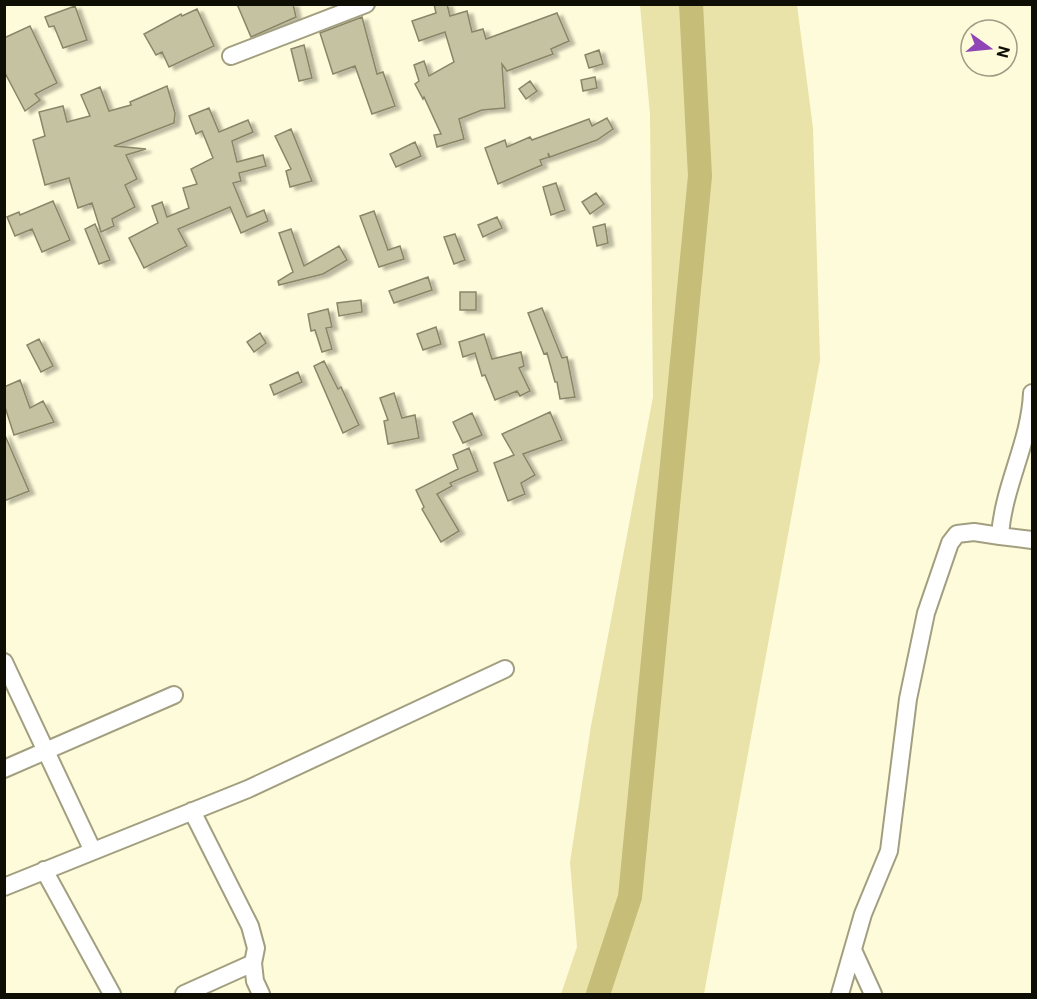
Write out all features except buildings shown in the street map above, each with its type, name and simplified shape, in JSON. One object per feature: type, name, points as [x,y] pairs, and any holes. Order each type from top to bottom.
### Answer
[{"type":"street","points":[[231,56],[366,4]]},
{"type":"street","points":[[1000,536],[1001,518],[1022,447],[1032,393]]},
{"type":"street","points":[[840,994],[863,914],[889,851],[898,797],[908,699],[926,613],[950,543],[957,534],[963,533],[1032,540]]},
{"type":"street","points":[[4,662],[92,849]]},
{"type":"street","points":[[4,887],[92,849],[248,789],[505,669]]},
{"type":"street","points":[[4,769],[48,752],[174,695]]},
{"type":"street","points":[[192,811],[250,926],[256,948],[253,963],[255,981],[261,994]]},
{"type":"street","points":[[44,870],[112,994]]},
{"type":"street","points":[[853,950],[873,994]]},
{"type":"street","points":[[183,994],[253,963]]},
{"type":"shaded area","points":[[640,5],[797,5],[813,128],[820,360],[704,994],[561,994],[577,947],[570,862],[591,726],[653,397],[650,114]]},
{"type":"waterway","points":[[598,994],[630,897],[700,176],[691,4]]}]
